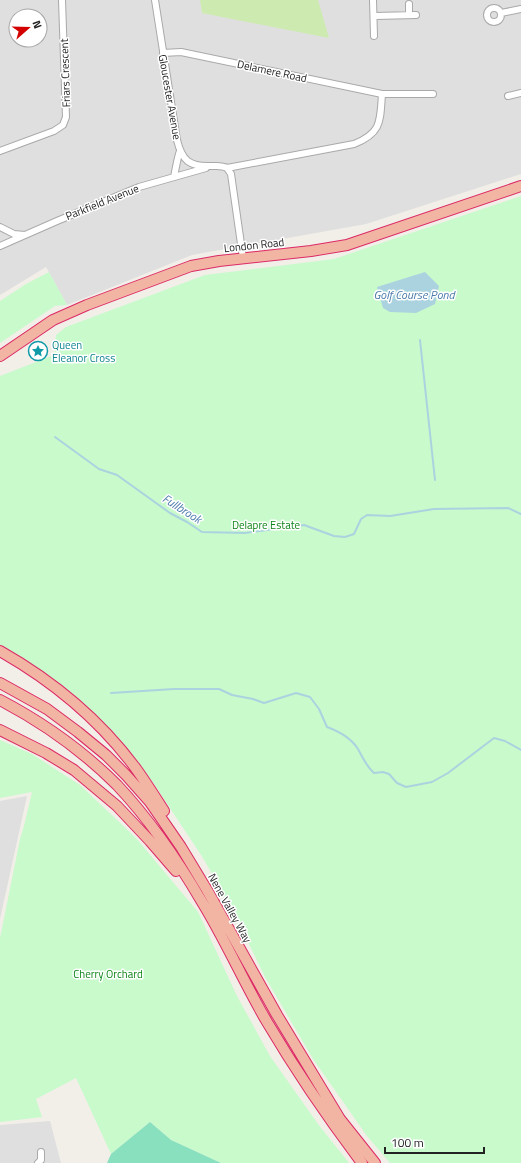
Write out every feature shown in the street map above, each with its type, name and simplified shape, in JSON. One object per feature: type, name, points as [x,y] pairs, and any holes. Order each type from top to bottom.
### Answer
[{"type":"highway","name":"London Road","points":[[0,356],[53,320],[87,305],[191,266],[219,261],[311,251],[347,244],[521,186]]},
{"type":"highway","points":[[0,651],[22,663],[50,683],[87,714],[137,770],[182,839],[212,889],[238,948]]},
{"type":"highway","name":"Nene Valley Way","points":[[0,683],[47,709],[106,754],[150,802],[182,847],[238,948],[340,1119],[375,1163]]},
{"type":"highway","name":"Nene Valley Way","points":[[0,700],[20,710],[40,723],[95,765],[116,785],[145,818],[173,856],[203,903],[267,1022],[332,1123],[362,1163]]},
{"type":"highway","points":[[0,730],[46,753],[74,770],[116,806],[150,841],[203,903]]},
{"type":"street","name":"Friars Crescent","points":[[0,151],[54,131],[63,125],[65,121],[62,0]]},
{"type":"street","name":"Gloucester Avenue","points":[[155,0],[180,151],[191,164],[197,166],[216,166],[227,168]]},
{"type":"street","points":[[374,0],[374,36]]},
{"type":"street","points":[[491,0],[493,8]]},
{"type":"street","points":[[409,4],[409,15]]},
{"type":"street","points":[[493,8],[497,8],[501,14]]},
{"type":"street","points":[[493,8],[487,13],[487,18],[491,22],[498,21],[501,14]]},
{"type":"street","points":[[501,14],[521,9]]},
{"type":"street","points":[[374,16],[416,15]]},
{"type":"street","name":"Delamere Road","points":[[163,53],[181,52],[382,94],[433,94]]},
{"type":"street","points":[[508,96],[521,93]]},
{"type":"street","points":[[244,258],[231,174],[227,168],[354,144],[366,139],[375,132],[380,115],[382,94]]},
{"type":"street","points":[[174,177],[178,154],[180,151]]},
{"type":"street","name":"Parkfield Avenue","points":[[0,246],[139,187],[205,169],[206,166]]},
{"type":"street","points":[[0,227],[14,234],[25,235]]},
{"type":"street","points":[[38,1163],[41,1160],[42,1152]]},
{"type":"shaded area","points":[[0,0],[521,0],[521,174],[366,224],[192,255],[67,305],[46,267],[0,295]]},
{"type":"shaded area","points":[[27,796],[0,919],[0,801]]},
{"type":"shaded area","points":[[50,1121],[61,1163],[0,1163],[0,1125]]},
{"type":"green space","points":[[200,0],[318,0],[329,38],[202,13]]},
{"type":"green space","name":"Delapre Estate","points":[[521,196],[521,1163],[390,1163],[367,1136],[313,1059],[265,977],[233,911],[203,858],[138,762],[97,717],[73,694],[0,645],[0,376],[54,355],[56,335],[66,327],[205,275],[334,259]]},
{"type":"green space","points":[[49,272],[67,305],[55,306],[0,343],[0,301],[26,284]]},
{"type":"green space","name":"Cherry Orchard","points":[[0,740],[32,754],[80,785],[136,838],[198,912],[237,996],[270,1056],[318,1124],[349,1163],[221,1163],[171,1140],[150,1122],[111,1154],[76,1078],[36,1099],[42,1117],[0,1122],[0,938],[20,839],[32,792],[0,798]]},
{"type":"green space","points":[[150,1122],[171,1140],[221,1163],[107,1163],[111,1154]]},
{"type":"water","name":"Golf Course Pond","points":[[425,272],[439,286],[435,304],[416,313],[390,312],[383,308],[377,287]]},
{"type":"waterway","points":[[420,340],[435,480]]},
{"type":"waterway","name":"Fullbrook","points":[[55,437],[99,469],[117,475],[170,513],[202,532],[245,533],[304,525],[334,536],[345,537],[354,534],[361,519],[367,515],[390,516],[434,509],[508,508],[521,514]]},
{"type":"waterway","points":[[111,693],[174,689],[219,689],[232,695],[253,699],[264,703],[296,693],[310,697],[319,709],[327,727],[352,741],[367,765],[374,773],[383,772],[389,774],[397,783],[406,787],[432,782],[448,773],[494,738],[505,741],[521,750]]},
{"type":"place","name":"Queen Eleanor Cross","points":[[38,351]]}]
